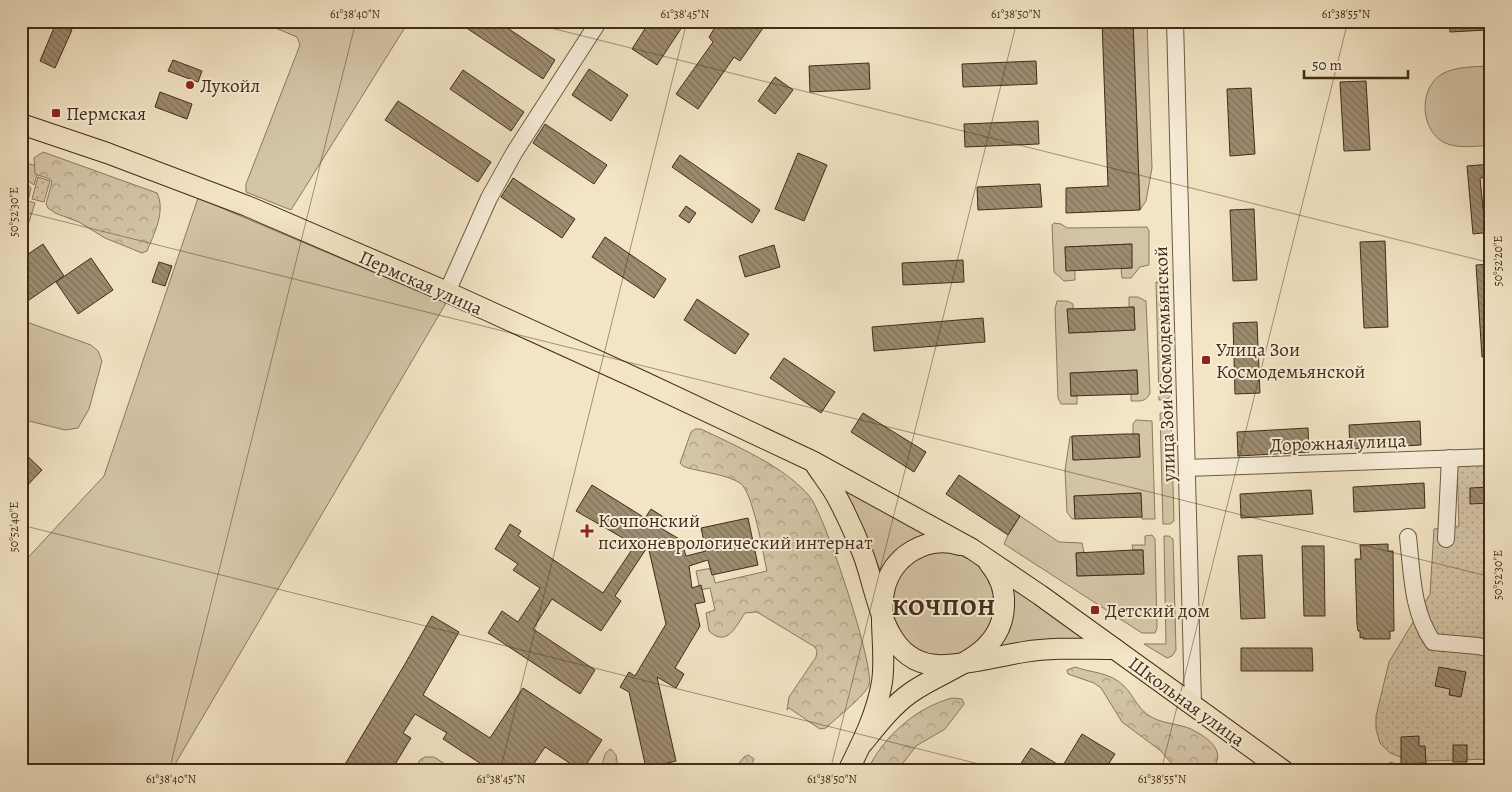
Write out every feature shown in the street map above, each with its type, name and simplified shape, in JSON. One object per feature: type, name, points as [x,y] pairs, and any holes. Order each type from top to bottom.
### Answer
[{"type":"main road","name":"Пермская улица","points":[[21,124],[107,153],[247,206],[447,292],[812,460],[972,549]]},
{"type":"main road","points":[[812,460],[838,498],[863,554],[883,621],[890,636],[908,654],[916,659],[941,665],[1035,651],[1070,648],[1115,649]]},
{"type":"main road","points":[[848,771],[862,744],[882,683],[885,657],[882,602],[884,587],[890,573],[905,556],[919,548],[938,543],[956,544],[972,549],[988,561],[997,574],[1003,589],[1004,608],[1000,626],[990,644],[980,653],[930,680],[908,695],[886,716],[862,744]]},
{"type":"main road","name":"Школьная улица","points":[[972,549],[1194,705],[1284,771]]},
{"type":"street","points":[[447,292],[489,198],[514,153],[599,21]]},
{"type":"street","name":"улица Зои Космодемьянской","points":[[1175,21],[1194,705]]},
{"type":"street","name":"Дорожная улица","points":[[1187,468],[1491,457]]},
{"type":"street","points":[[1446,539],[1450,458]]},
{"type":"street","points":[[1408,537],[1414,591],[1423,628],[1433,642],[1491,649]]},
{"type":"green space","points":[[259,21],[409,21],[291,210],[246,192],[246,184],[300,45],[297,37]]},
{"type":"green space","points":[[1133,21],[1147,21],[1152,168],[1146,201],[1140,210]]},
{"type":"green space","points":[[1491,66],[1491,145],[1462,147],[1445,143],[1431,129],[1425,109],[1429,89],[1434,80],[1448,71],[1466,67]]},
{"type":"green space","points":[[43,152],[157,193],[160,215],[147,251],[142,253],[105,238],[79,222],[55,213],[48,208],[46,204],[52,182],[50,179],[35,174],[34,158]]},
{"type":"green space","points":[[21,161],[39,167],[34,185],[21,176]]},
{"type":"green space","points":[[38,177],[50,181],[44,202],[32,199]]},
{"type":"green space","points":[[21,180],[31,188],[28,201],[35,203],[28,225],[21,222]]},
{"type":"green space","points":[[198,198],[446,303],[171,771],[21,771],[21,565],[104,476]]},
{"type":"green space","points":[[1054,223],[1061,224],[1067,228],[1147,227],[1149,231],[1149,265],[1140,267],[1131,278],[1122,278],[1121,268],[1132,268],[1131,244],[1065,247],[1066,270],[1075,270],[1075,280],[1064,281],[1054,272],[1052,225]]},
{"type":"green space","points":[[1156,282],[1165,282],[1168,286],[1171,395],[1168,399],[1163,400],[1159,400]]},
{"type":"green space","points":[[1129,297],[1138,297],[1146,301],[1150,393],[1147,398],[1131,401],[1131,394],[1138,393],[1137,370],[1071,373],[1071,396],[1077,396],[1077,404],[1061,404],[1058,398],[1055,309],[1057,301],[1067,301],[1073,304],[1073,309],[1068,309],[1069,333],[1135,330],[1134,307],[1129,307]]},
{"type":"green space","points":[[21,320],[91,345],[98,351],[102,361],[89,409],[78,428],[65,430],[21,419]]},
{"type":"green space","points":[[1160,413],[1169,413],[1171,415],[1174,521],[1170,524],[1163,524]]},
{"type":"green space","points":[[1136,420],[1152,421],[1155,519],[1142,519],[1140,493],[1074,496],[1075,519],[1072,519],[1067,512],[1065,470],[1070,437],[1072,436],[1073,460],[1140,457],[1139,434],[1133,434],[1133,424]]},
{"type":"green space","points":[[695,429],[701,429],[745,450],[788,476],[810,497],[817,510],[837,560],[857,622],[869,672],[869,685],[866,690],[826,728],[820,729],[789,708],[787,710],[789,697],[816,657],[817,651],[815,647],[757,612],[745,613],[734,629],[726,636],[715,636],[709,631],[706,613],[715,610],[710,588],[700,590],[696,571],[712,568],[715,583],[767,571],[753,510],[745,488],[735,480],[688,468],[680,463],[691,432]]},
{"type":"green space","points":[[1491,463],[1491,759],[1427,761],[1405,759],[1390,753],[1380,743],[1376,729],[1376,716],[1389,662],[1430,594],[1434,529],[1459,526],[1457,464]]},
{"type":"green space","points":[[842,487],[927,534],[912,540],[900,548],[889,558],[881,572]]},
{"type":"green space","points":[[1020,516],[1059,542],[1082,543],[1084,552],[1076,553],[1077,576],[1143,574],[1143,550],[1133,550],[1132,545],[1145,545],[1145,536],[1152,535],[1155,539],[1157,628],[1155,633],[1142,633],[1004,544]]},
{"type":"green space","points":[[1164,536],[1169,536],[1173,539],[1176,650],[1172,656],[1167,658],[1144,644],[1166,644]]},
{"type":"green space","points":[[943,552],[963,556],[980,567],[991,584],[995,604],[991,624],[980,641],[963,652],[943,656],[923,652],[906,641],[895,624],[891,604],[895,584],[906,567],[923,556]]},
{"type":"green space","points":[[1002,575],[1098,643],[987,654]]},
{"type":"green space","points":[[1075,667],[1119,681],[1148,715],[1158,720],[1191,729],[1210,741],[1217,752],[1218,758],[1210,771],[1186,769],[1171,763],[1161,751],[1122,722],[1101,688],[1094,683],[1068,674],[1067,670]]},
{"type":"green space","points":[[952,698],[962,699],[964,704],[945,729],[916,746],[897,771],[867,771],[882,747],[902,726],[925,709]]},
{"type":"green space","points":[[611,749],[616,755],[619,771],[601,771],[605,755]]},
{"type":"green space","points":[[748,755],[754,759],[748,771],[733,771],[744,757]]},
{"type":"green space","points":[[425,757],[434,757],[456,771],[413,771],[420,760]]},
{"type":"green space","points":[[1390,762],[1417,771],[1384,771]]},
{"type":"building","points":[[456,21],[497,21],[555,60],[543,79]]},
{"type":"building","points":[[650,21],[686,21],[657,65],[632,49]]},
{"type":"building","points":[[719,21],[768,21],[740,61],[734,57],[698,109],[676,94],[713,42],[709,37]]},
{"type":"building","points":[[1102,21],[1133,21],[1140,210],[1066,213],[1066,188],[1108,186]]},
{"type":"building","points":[[1449,21],[1487,21],[1487,30],[1450,32]]},
{"type":"building","points":[[56,23],[72,30],[55,68],[40,61]]},
{"type":"building","points":[[173,60],[202,71],[198,82],[168,71]]},
{"type":"building","points":[[1036,61],[1037,84],[963,87],[962,64]]},
{"type":"building","points":[[869,63],[870,89],[810,92],[809,66]]},
{"type":"building","points":[[589,69],[628,95],[611,121],[572,95]]},
{"type":"building","points":[[463,70],[524,112],[511,131],[450,89]]},
{"type":"building","points":[[775,77],[793,90],[775,114],[758,101]]},
{"type":"building","points":[[1366,81],[1370,150],[1344,151],[1340,82]]},
{"type":"building","points":[[1251,88],[1255,154],[1230,156],[1227,89]]},
{"type":"building","points":[[160,92],[192,104],[187,119],[155,107]]},
{"type":"building","points":[[398,101],[491,162],[478,182],[385,120]]},
{"type":"building","points":[[1038,121],[1039,144],[965,147],[964,124]]},
{"type":"building","points":[[545,124],[607,165],[594,184],[533,143]]},
{"type":"building","points":[[798,153],[827,165],[804,221],[775,209]]},
{"type":"building","points":[[680,155],[760,210],[752,223],[672,167]]},
{"type":"building","points":[[1491,164],[1491,177],[1480,178],[1484,218],[1491,218],[1491,232],[1473,234],[1467,166]]},
{"type":"building","points":[[513,178],[575,219],[562,238],[501,197]]},
{"type":"building","points":[[1040,184],[1042,207],[978,210],[977,187]]},
{"type":"building","points":[[686,206],[696,213],[689,223],[679,216]]},
{"type":"building","points":[[1254,209],[1257,280],[1233,281],[1230,210]]},
{"type":"building","points":[[605,237],[666,279],[654,298],[592,257]]},
{"type":"building","points":[[1385,241],[1388,327],[1364,328],[1360,242]]},
{"type":"building","points":[[43,244],[64,276],[29,300],[21,289],[21,259]]},
{"type":"building","points":[[1132,244],[1132,268],[1066,271],[1065,247]]},
{"type":"building","points":[[774,245],[780,267],[745,277],[739,256]]},
{"type":"building","points":[[91,258],[113,290],[78,314],[56,282]]},
{"type":"building","points":[[963,260],[964,282],[903,285],[902,263]]},
{"type":"building","points":[[159,262],[172,266],[165,286],[152,282]]},
{"type":"building","points":[[1491,264],[1491,356],[1482,357],[1476,265]]},
{"type":"building","points":[[697,299],[749,334],[735,354],[684,320]]},
{"type":"building","points":[[1134,307],[1135,330],[1069,333],[1067,309]]},
{"type":"building","points":[[983,318],[985,342],[874,351],[872,327]]},
{"type":"building","points":[[1257,322],[1260,393],[1235,394],[1233,323]]},
{"type":"building","points":[[784,358],[835,392],[821,413],[770,378]]},
{"type":"building","points":[[1137,370],[1138,394],[1071,396],[1070,373]]},
{"type":"building","points":[[863,413],[926,452],[914,472],[851,432]]},
{"type":"building","points":[[1420,421],[1421,445],[1350,449],[1349,425]]},
{"type":"building","points":[[1308,428],[1309,452],[1238,456],[1237,432]]},
{"type":"building","points":[[1139,434],[1140,457],[1073,460],[1072,436]]},
{"type":"building","points":[[21,450],[42,470],[21,492]]},
{"type":"building","points":[[959,475],[1020,516],[1008,535],[946,494]]},
{"type":"building","points":[[1424,483],[1425,508],[1354,512],[1353,487]]},
{"type":"building","points":[[592,485],[645,518],[651,509],[665,518],[659,527],[681,540],[686,556],[706,551],[701,528],[748,518],[758,565],[712,575],[708,560],[689,566],[692,588],[701,585],[705,602],[695,604],[700,626],[675,668],[684,674],[676,688],[657,677],[676,761],[646,768],[629,692],[620,687],[629,672],[635,676],[666,624],[648,546],[615,596],[621,601],[601,631],[552,599],[533,629],[595,670],[580,694],[488,633],[502,611],[518,622],[540,588],[513,570],[518,564],[495,549],[510,524],[521,531],[518,536],[603,593],[635,545],[576,511]]},
{"type":"building","points":[[1491,487],[1491,503],[1470,504],[1470,488]]},
{"type":"building","points":[[1311,490],[1313,514],[1241,518],[1240,494]]},
{"type":"building","points":[[1141,493],[1142,517],[1075,519],[1074,496]]},
{"type":"building","points":[[1388,544],[1388,551],[1393,551],[1394,631],[1390,631],[1390,639],[1363,639],[1363,637],[1360,638],[1357,624],[1355,559],[1361,559],[1360,545]]},
{"type":"building","points":[[1302,546],[1324,546],[1325,616],[1304,616]]},
{"type":"building","points":[[1143,550],[1144,574],[1077,576],[1076,553]]},
{"type":"building","points":[[1262,555],[1265,618],[1241,619],[1238,556]]},
{"type":"building","points":[[432,616],[459,632],[423,695],[490,738],[523,688],[602,740],[582,771],[545,747],[529,771],[492,771],[443,739],[447,733],[415,714],[403,733],[411,738],[391,771],[341,771]]},
{"type":"building","points":[[1241,648],[1312,648],[1313,671],[1241,671]]},
{"type":"building","points":[[1439,667],[1466,672],[1461,697],[1449,695],[1450,689],[1435,686]]},
{"type":"building","points":[[1082,734],[1115,754],[1104,771],[1016,771],[1031,748],[1062,767]]},
{"type":"building","points":[[1419,736],[1419,746],[1425,746],[1426,763],[1401,764],[1401,737]]},
{"type":"building","points":[[1453,745],[1467,745],[1467,762],[1453,762]]},
{"type":"place","name":"Лукойл","points":[[190,85]]},
{"type":"place","name":"Пермская","points":[[56,113]]},
{"type":"place","name":"Улица Зои Космодемьянской","points":[[1206,360]]},
{"type":"place","name":"Кочпонский психоневрологический интернат","points":[[587,531]]},
{"type":"place","name":"Детский дом","points":[[1095,610]]},
{"type":"district","name":"КОЧПОН","points":[[944,607]]}]
